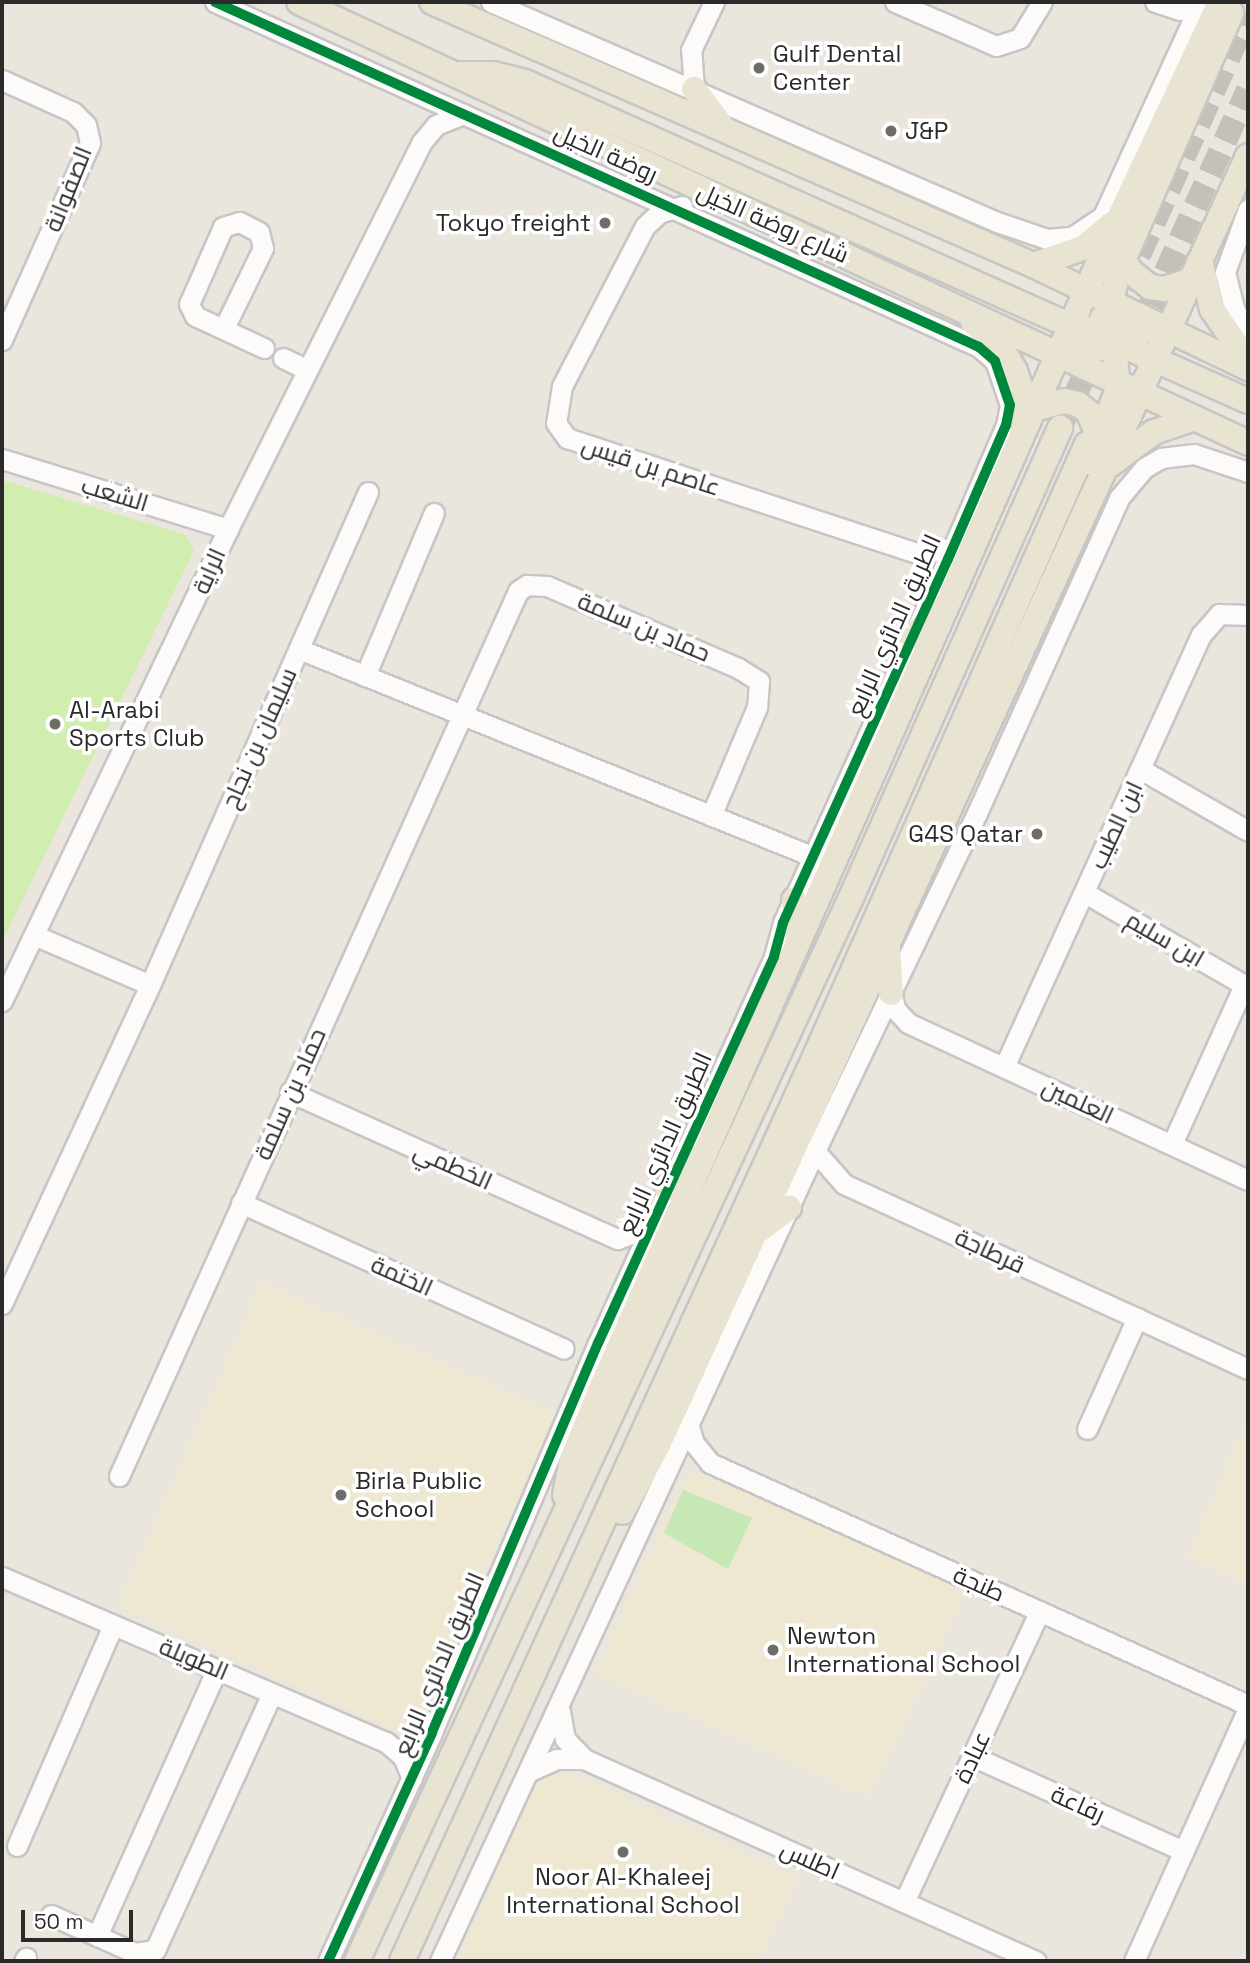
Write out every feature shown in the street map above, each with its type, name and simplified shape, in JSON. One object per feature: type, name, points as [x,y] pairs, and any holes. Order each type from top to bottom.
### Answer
[{"type":"main road","name":"شارع روضة الخيل","points":[[299,2],[720,200],[1059,353],[1248,443]]},
{"type":"main road","points":[[432,2],[1033,265],[1248,368]]},
{"type":"main road","points":[[564,1520],[572,1460],[798,942],[943,592],[1015,453],[1121,213],[1220,2]]},
{"type":"main road","points":[[592,1547],[621,1515],[642,1479],[889,937],[977,752],[1104,469],[1129,387],[1115,338],[1111,301],[1124,257],[1234,2]]},
{"type":"main road","points":[[450,74],[494,74],[525,82],[1071,326],[1115,338],[1248,401]]},
{"type":"main road","points":[[694,89],[727,131]]},
{"type":"main road","points":[[402,1961],[1093,441],[1129,387],[1155,359],[1248,156]]},
{"type":"main road","points":[[1033,265],[1083,248],[1121,213]]},
{"type":"main road","points":[[1124,257],[1138,281],[1150,287],[1164,289],[1195,270]]},
{"type":"main road","points":[[1195,270],[1212,309],[1248,362]]},
{"type":"main road","points":[[1087,290],[1115,338]]},
{"type":"main road","points":[[954,305],[1003,350],[1014,371],[1024,411],[1015,453]]},
{"type":"main road","points":[[1059,353],[1115,338],[1168,330]]},
{"type":"main road","points":[[977,752],[994,674],[1093,441],[1089,412],[1078,404],[1064,401],[1034,410]]},
{"type":"main road","points":[[1104,469],[1154,432],[1195,418]]},
{"type":"main road","name":"الطريق الدائري الرابع","points":[[357,1961],[850,900],[1060,428]]},
{"type":"main road","points":[[912,636],[943,592]]},
{"type":"main road","points":[[794,900],[798,942]]},
{"type":"main road","points":[[889,937],[891,993]]},
{"type":"main road","points":[[667,1188],[710,1141]]},
{"type":"main road","points":[[755,1234],[793,1201]]},
{"type":"street","name":"روضة الخيل","points":[[215,2],[677,207],[979,347]]},
{"type":"street","points":[[491,2],[528,11],[646,68],[997,222],[1047,239],[1072,236],[1089,229],[1113,201],[1200,2]]},
{"type":"street","points":[[646,68],[674,63],[691,50],[714,2]]},
{"type":"street","points":[[895,2],[996,47],[1020,38],[1042,2]]},
{"type":"street","points":[[1162,5],[1186,9],[1200,2]]},
{"type":"street","points":[[1162,5],[1187,34]]},
{"type":"street","points":[[691,50],[694,89]]},
{"type":"street","name":"الصفوانة","points":[[2,80],[73,112],[86,125],[90,143],[2,340]]},
{"type":"street","name":"الراية","points":[[419,94],[425,117],[421,143]]},
{"type":"street","name":"الراية","points":[[2,1001],[306,369],[421,143],[436,125],[463,114]]},
{"type":"street","points":[[642,192],[645,226]]},
{"type":"street","points":[[645,226],[659,213],[677,207],[720,200]]},
{"type":"street","points":[[1248,209],[1227,259],[1226,284],[1234,309],[1248,332]]},
{"type":"street","points":[[224,328],[264,242],[254,229],[233,221],[223,227],[189,304],[195,316],[264,348]]},
{"type":"street","name":"عاصم بن قيس","points":[[645,226],[562,386],[556,422],[567,438],[920,554],[952,548]]},
{"type":"street","name":"الطريق الدائري الرابع","points":[[943,592],[952,548],[1006,425],[1010,405],[995,361],[979,347]]},
{"type":"street","points":[[283,358],[306,369]]},
{"type":"street","points":[[440,1961],[560,1711],[667,1471],[1119,498],[1144,468],[1161,458],[1204,456],[1248,472]]},
{"type":"street","name":"الشعب","points":[[2,459],[228,529]]},
{"type":"street","name":"سليمان بن نجاح","points":[[2,1304],[150,985],[368,492]]},
{"type":"street","points":[[365,676],[434,513]]},
{"type":"street","points":[[920,554],[943,592]]},
{"type":"street","name":"حماد بن سلمة","points":[[119,1476],[518,591],[527,585],[547,586],[738,668],[759,681],[757,707],[711,816]]},
{"type":"street","name":"ابن الطيب","points":[[1004,1067],[1209,622],[1219,614],[1248,615]]},
{"type":"street","name":"الطريق الدائري الرابع","points":[[328,1961],[432,1733],[580,1384],[774,957],[794,900],[912,636]]},
{"type":"street","points":[[299,649],[814,857]]},
{"type":"street","points":[[1142,771],[1248,831]]},
{"type":"street","name":"ابن سليم","points":[[1085,893],[1246,986],[1172,1144]]},
{"type":"street","points":[[34,934],[150,985]]},
{"type":"street","points":[[872,1034],[908,1023],[896,1010],[891,993]]},
{"type":"street","name":"العلمين","points":[[908,1023],[1248,1180]]},
{"type":"street","name":"الخطمي","points":[[290,1093],[617,1239]]},
{"type":"street","name":"قرطاجة","points":[[815,1151],[844,1184],[1248,1369]]},
{"type":"street","points":[[793,1201],[821,1183],[844,1184]]},
{"type":"street","name":"الختمة","points":[[241,1203],[564,1349]]},
{"type":"street","points":[[631,1270],[617,1239],[650,1227]]},
{"type":"street","points":[[1087,1429],[1137,1318]]},
{"type":"street","points":[[580,1384],[577,1368],[564,1349],[598,1343]]},
{"type":"street","points":[[689,1426],[698,1450],[710,1463]]},
{"type":"street","points":[[667,1471],[710,1463]]},
{"type":"street","name":"طنجة","points":[[710,1463],[1248,1707]]},
{"type":"street","name":"الطويلة","points":[[2,1577],[386,1742],[403,1758],[412,1778]]},
{"type":"street","name":"عبادة","points":[[904,1902],[1040,1611]]},
{"type":"street","points":[[17,1846],[113,1625]]},
{"type":"street","points":[[97,1936],[217,1669]]},
{"type":"street","points":[[51,1916],[142,1955],[155,1950],[272,1693]]},
{"type":"street","points":[[1134,1961],[1248,1707]]},
{"type":"street","name":"اطلس","points":[[560,1711],[565,1739],[584,1759],[1036,1961]]},
{"type":"street","name":"الطويلة","points":[[386,1742],[410,1743],[432,1733]]},
{"type":"street","name":"رفاعة","points":[[972,1756],[1183,1851]]},
{"type":"street","name":"اطلس","points":[[532,1770],[557,1759],[584,1759]]},
{"type":"shaded area","name":"Birla Public School","points":[[262,1283],[555,1414],[411,1737],[118,1606]]},
{"type":"shaded area","points":[[1248,1419],[1248,1584],[1188,1556]]},
{"type":"shaded area","name":"Newton International School","points":[[704,1471],[966,1592],[869,1797],[595,1673],[685,1477]]},
{"type":"shaded area","name":"Noor Al-Khaleej International School","points":[[554,1765],[798,1878],[758,1961],[458,1961],[538,1777]]},
{"type":"green space","name":"Al-Arabi Sports Club","points":[[2,480],[186,535],[194,551],[2,942]]},
{"type":"green space","points":[[683,1490],[752,1518],[728,1569],[664,1533]]},
{"type":"tunnel","points":[[1124,288],[1248,15]]},
{"type":"tunnel","points":[[1136,338],[1248,90]]},
{"type":"tunnel","points":[[1060,428],[1096,350]]},
{"type":"cycle path","points":[[215,2],[979,347],[995,361],[1010,405],[1006,425],[948,559],[783,923],[774,957],[598,1343],[432,1733],[328,1961]]},
{"type":"place","name":"Gulf Dental Center","points":[[759,68]]},
{"type":"place","name":"J&P","points":[[891,131]]},
{"type":"place","name":"Tokyo freight","points":[[605,223]]},
{"type":"place","name":"Al-Arabi Sports Club","points":[[55,724]]},
{"type":"place","name":"G4S Qatar","points":[[1037,834]]},
{"type":"place","name":"Birla Public School","points":[[341,1495]]},
{"type":"place","name":"Newton International School","points":[[773,1650]]},
{"type":"place","name":"Noor Al-Khaleej International School","points":[[623,1852]]}]
